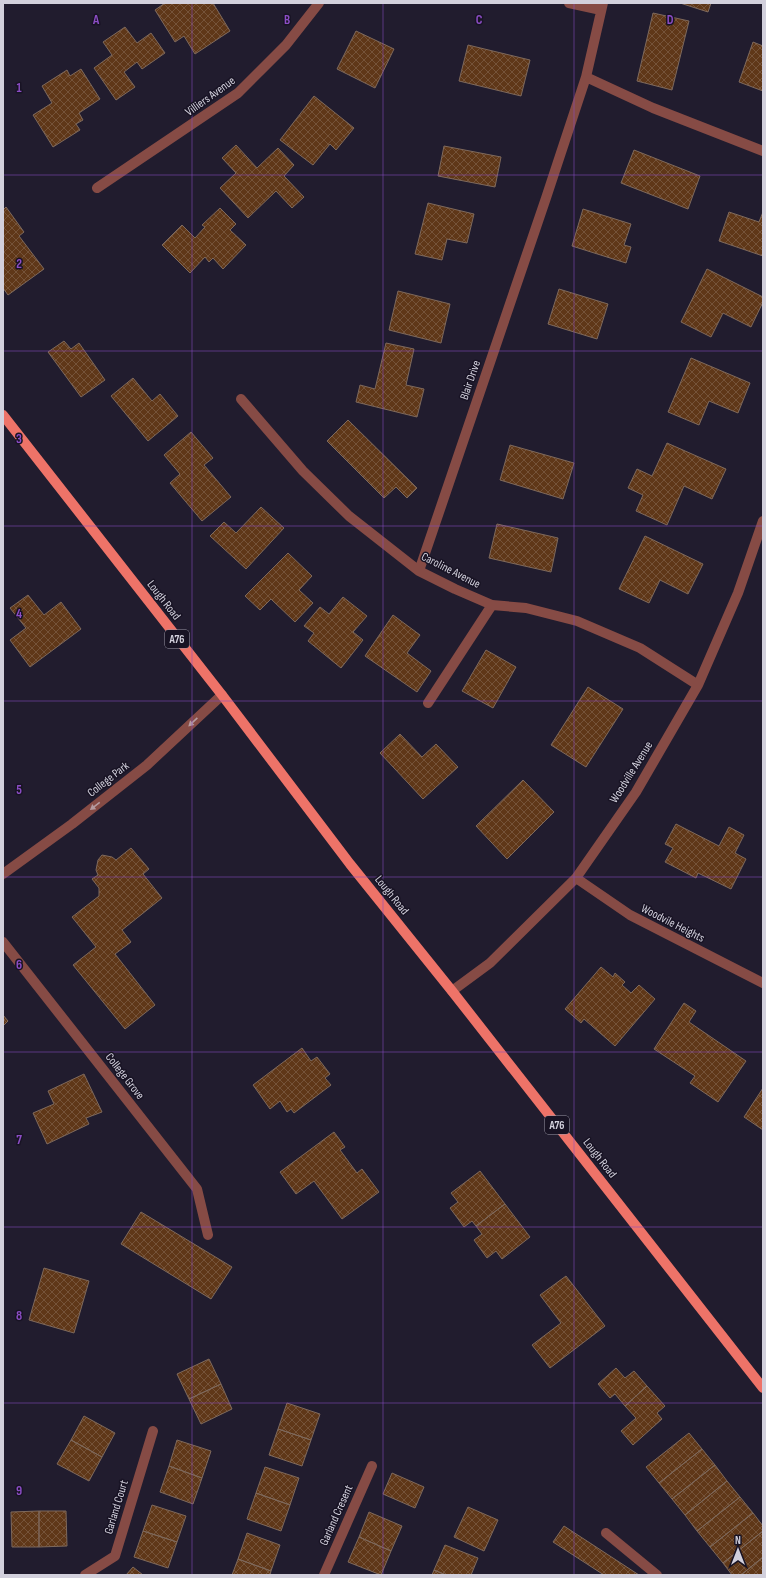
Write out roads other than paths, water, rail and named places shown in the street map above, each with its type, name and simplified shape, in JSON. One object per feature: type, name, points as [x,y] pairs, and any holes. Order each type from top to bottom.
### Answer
[{"type":"main road","name":"Lough Road","points":[[3,415],[222,695],[350,864],[452,991],[763,1388]]},
{"type":"street","name":"Villiers Avenue","points":[[97,188],[238,93],[286,45],[319,3]]},
{"type":"street","points":[[569,3],[602,6]]},
{"type":"street","name":"Blair Drive","points":[[419,571],[586,77],[602,6]]},
{"type":"street","points":[[586,77],[653,108],[763,151]]},
{"type":"street","name":"Caroline Avenue","points":[[241,399],[303,471],[349,516],[419,571],[492,605],[526,608],[577,621],[640,648],[698,685]]},
{"type":"street","name":"Woodville Avenue","points":[[452,991],[490,963],[576,878],[636,792],[698,685],[738,593],[763,521]]},
{"type":"street","points":[[428,703],[492,605]]},
{"type":"street","name":"College Park","points":[[3,874],[72,824],[147,765],[222,695]]},
{"type":"street","name":"Woodvile Heights","points":[[576,878],[630,915],[763,983]]},
{"type":"street","name":"College Grove","points":[[3,942],[197,1190],[208,1235]]},
{"type":"street","name":"Garland Court","points":[[85,1575],[114,1556],[153,1431]]},
{"type":"street","name":"Garland Cresent","points":[[324,1575],[372,1466]]},
{"type":"street","points":[[606,1533],[657,1575]]}]
